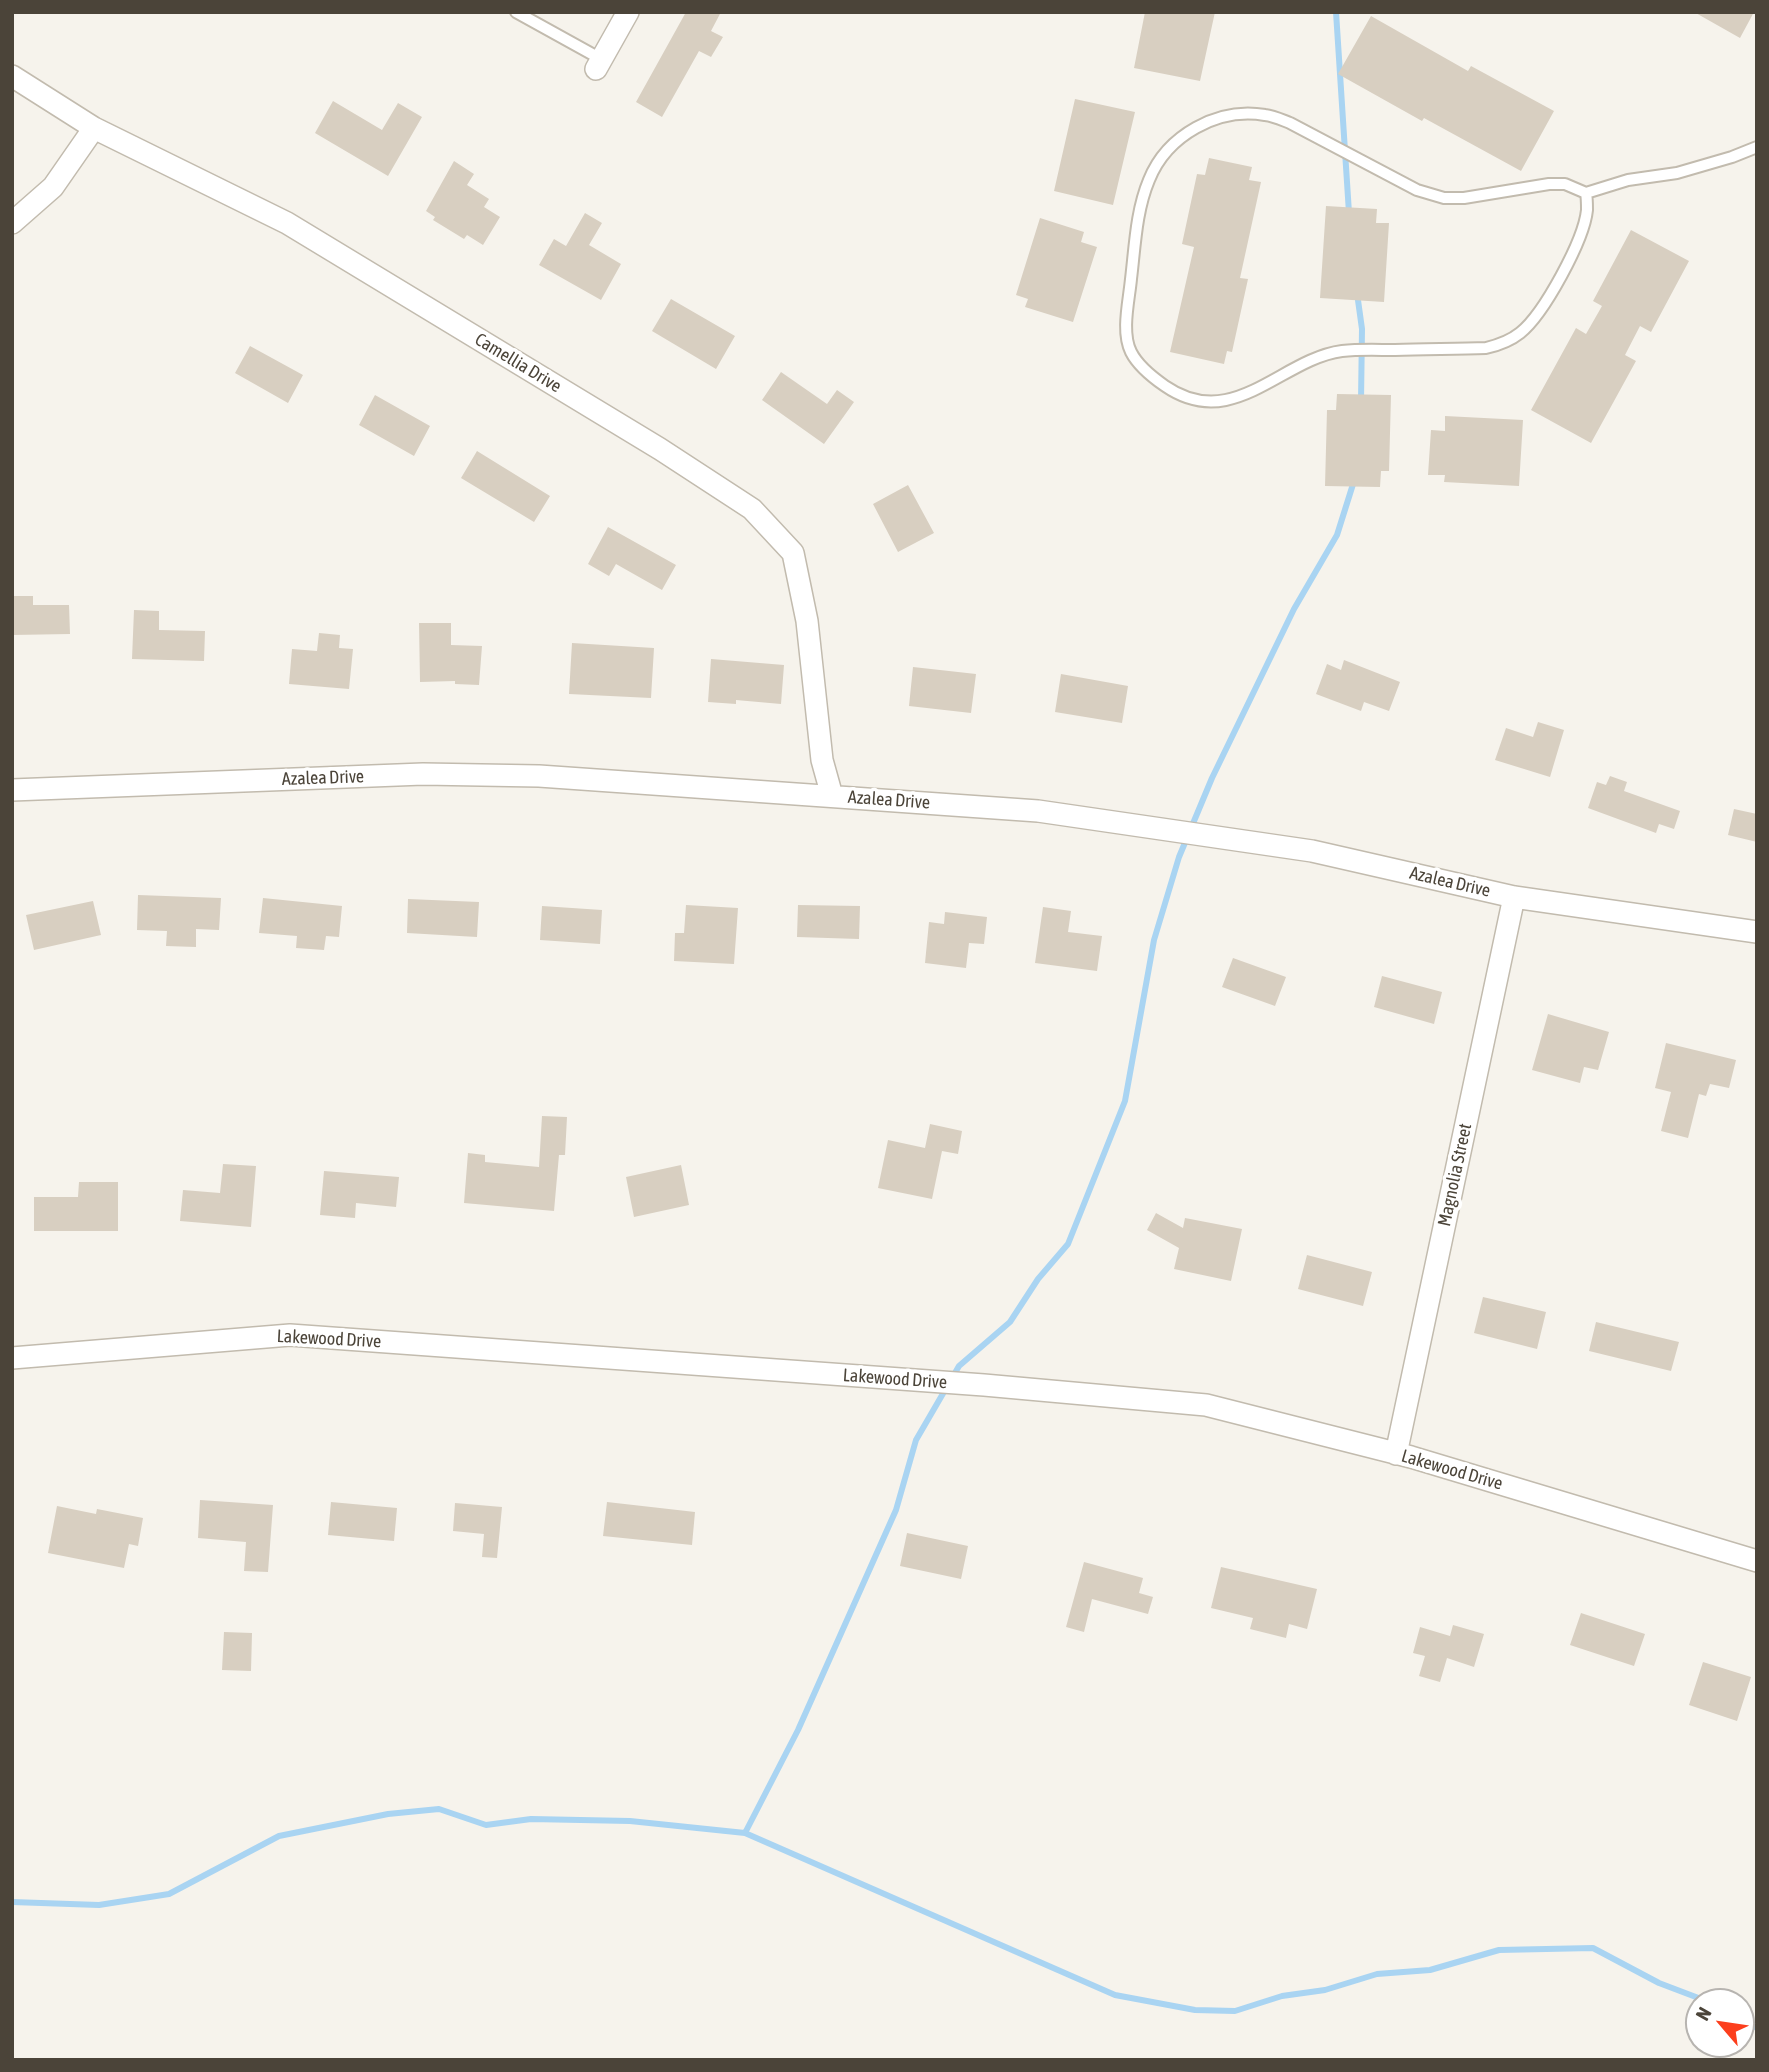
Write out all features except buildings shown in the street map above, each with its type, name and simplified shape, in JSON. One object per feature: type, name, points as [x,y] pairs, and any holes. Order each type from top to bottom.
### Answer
[{"type":"street","points":[[598,64],[628,12]]},
{"type":"street","name":"Camellia Drive","points":[[12,76],[94,128],[288,223],[660,449],[752,509],[793,553],[807,621],[822,760],[832,796]]},
{"type":"street","points":[[12,223],[53,187],[94,128]]},
{"type":"street","name":"Azalea Drive","points":[[12,790],[423,774],[539,776],[1038,811],[1299,849],[1514,897],[1757,932]]},
{"type":"street","name":"Magnolia Street","points":[[1396,1454],[1514,897]]},
{"type":"street","name":"Lakewood Drive","points":[[12,1358],[290,1335],[971,1384],[1206,1405],[1396,1454],[1757,1561]]},
{"type":"lane","points":[[516,12],[598,64]]},
{"type":"lane","points":[[1586,193],[1587,210],[1580,235],[1552,291],[1522,332],[1503,344],[1486,348],[1340,351],[1316,359],[1260,388],[1210,402],[1196,401],[1168,388],[1143,368],[1130,351],[1127,325],[1136,231],[1145,190],[1167,151],[1190,131],[1207,122],[1251,113],[1269,115],[1290,123],[1417,190],[1444,198],[1464,198],[1549,184],[1565,184],[1586,193],[1628,180],[1677,173],[1757,147]]},
{"type":"waterway","points":[[1336,12],[1349,213]]},
{"type":"waterway","points":[[1357,293],[1362,329],[1361,401]]},
{"type":"waterway","points":[[745,1833],[798,1730],[896,1510],[916,1440],[959,1366],[1010,1322],[1038,1279],[1068,1244],[1125,1101],[1154,940],[1179,857],[1212,778],[1294,609],[1337,535],[1354,481]]},
{"type":"waterway","points":[[12,1902],[99,1905],[169,1894],[279,1836],[388,1814],[439,1809],[486,1825],[531,1819],[630,1821],[745,1833],[1115,1995],[1195,2010],[1235,2011],[1282,1996],[1325,1990],[1377,1974],[1430,1970],[1499,1950],[1593,1948],[1659,1983],[1685,1993]]}]
